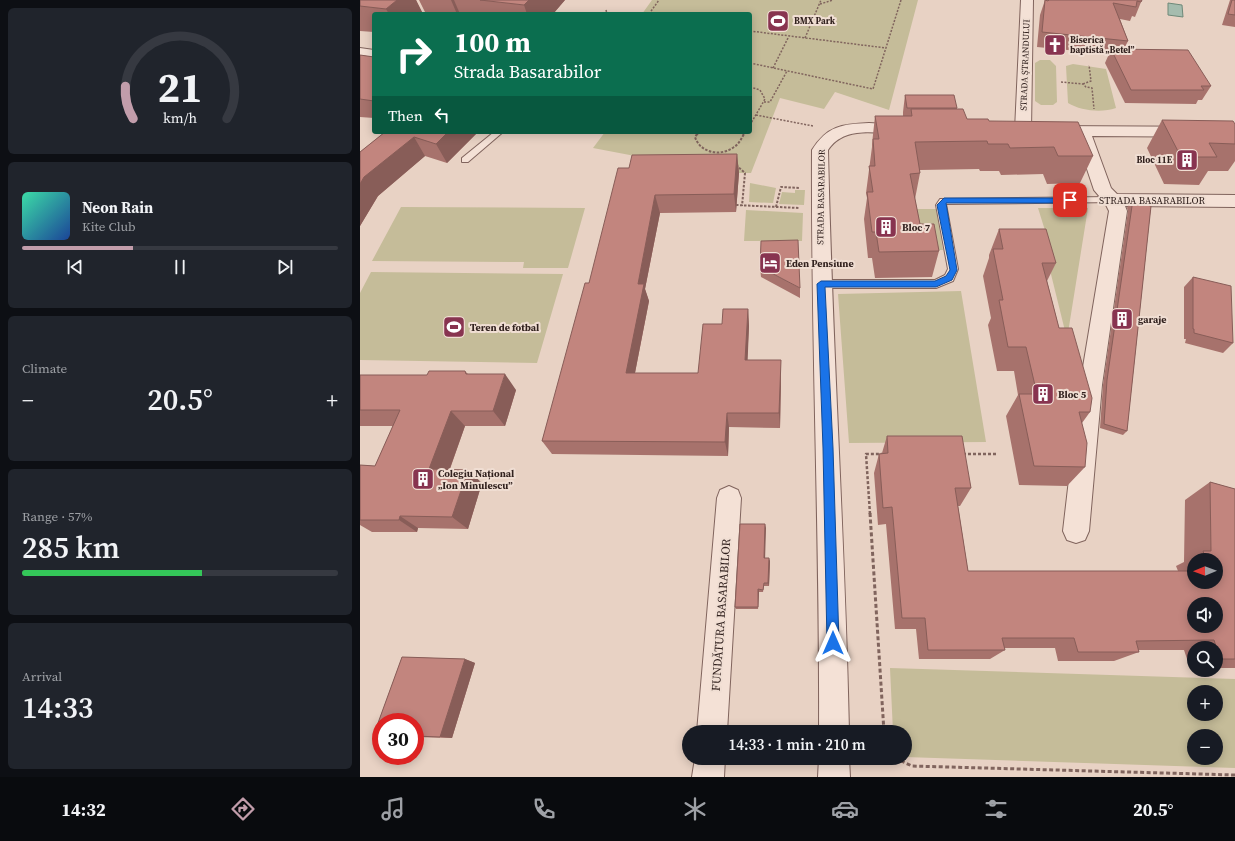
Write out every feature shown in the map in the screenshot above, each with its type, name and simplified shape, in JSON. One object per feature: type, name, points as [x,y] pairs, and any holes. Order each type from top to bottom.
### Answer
[{"type":"street","name":"STRADA ȘTRANDULUI","points":[[1027,0],[1015,130],[1082,131]]},
{"type":"street","points":[[360,52],[372,54]]},
{"type":"street","points":[[841,131],[921,130]]},
{"type":"street","name":"STRADA BASARABILOR","points":[[834,725],[833,599],[821,284],[820,150],[826,139],[841,131]]},
{"type":"street","points":[[1076,531],[1091,385],[1118,211],[1113,200],[1103,190],[1082,131],[1235,132]]},
{"type":"street","name":"STRADA BASARABILOR","points":[[1113,200],[1235,201]]},
{"type":"street","name":"FUNDĂTURA BASARABILOR","points":[[713,725],[729,498]]},
{"type":"street","points":[[708,777],[709,765]]},
{"type":"street","points":[[834,765],[834,777]]},
{"type":"lane","points":[[465,160],[497,134]]},
{"type":"lane","name":"STRADA BASARABILOR","points":[[821,284],[936,284],[950,278],[954,270],[941,205],[944,201],[1113,200]]},
{"type":"path","points":[[650,12],[659,0]]},
{"type":"path","points":[[805,38],[821,0]]},
{"type":"path","points":[[819,4],[833,0]]},
{"type":"path","points":[[752,63],[873,89],[901,0]]},
{"type":"path","points":[[752,31],[886,48]]},
{"type":"path","points":[[773,68],[789,36]]},
{"type":"path","points":[[1060,82],[1083,84],[1091,81],[1089,65]]},
{"type":"path","points":[[764,102],[770,102],[787,71]]},
{"type":"path","points":[[1083,84],[1086,87],[1092,88],[1094,109]]},
{"type":"path","points":[[752,88],[763,93],[765,99],[752,122]]},
{"type":"path","points":[[756,116],[841,131]]},
{"type":"path","points":[[698,134],[695,141],[699,147],[708,151],[720,152],[735,146],[744,134]]},
{"type":"path","points":[[720,152],[725,156]]},
{"type":"path","points":[[735,164],[745,173],[742,206]]},
{"type":"path","points":[[776,207],[781,187],[820,199]]},
{"type":"path","points":[[736,205],[776,207],[820,199]]},
{"type":"path","points":[[884,725],[866,454],[888,454]]},
{"type":"path","points":[[958,454],[996,454]]},
{"type":"path","points":[[910,765],[1235,776]]},
{"type":"shaded area","points":[[652,0],[918,0],[889,110],[835,92],[824,109],[780,98],[751,173],[637,173],[656,160],[593,148],[604,134],[752,134],[752,12],[643,12]]},
{"type":"shaded area","points":[[1168,3],[1182,5],[1183,17],[1168,15]]},
{"type":"shaded area","points":[[1040,60],[1050,60],[1056,66],[1057,102],[1053,105],[1041,105],[1035,101],[1035,63]]},
{"type":"shaded area","points":[[1073,64],[1106,69],[1116,108],[1098,111],[1079,108],[1068,103],[1066,66]]},
{"type":"shaded area","points":[[750,183],[776,188],[773,203],[749,202]]},
{"type":"shaded area","points":[[795,190],[805,190],[804,205],[779,204],[782,192],[795,193]]},
{"type":"shaded area","points":[[401,207],[585,208],[568,268],[523,268],[524,262],[372,261]]},
{"type":"shaded area","points":[[1038,208],[1088,208],[1067,339],[1046,254],[1052,253]]},
{"type":"shaded area","points":[[907,209],[936,209],[943,250],[916,250]]},
{"type":"shaded area","points":[[746,210],[803,213],[802,241],[744,241]]},
{"type":"shaded area","name":"Teren de fotbal","points":[[371,272],[563,274],[537,363],[360,360],[360,293]]},
{"type":"shaded area","points":[[961,291],[986,442],[849,443],[838,294]]},
{"type":"shaded area","points":[[890,668],[1235,679],[1235,768],[912,757],[912,725],[893,725]]},
{"type":"building","points":[[360,0],[397,0],[386,9],[360,6]]},
{"type":"building","points":[[480,0],[529,0],[524,5]]},
{"type":"building","points":[[1045,0],[1142,0],[1141,2],[1137,1],[1136,7],[1113,3],[1128,41],[1042,32]]},
{"type":"building","points":[[1232,0],[1235,0],[1235,15],[1228,14]]},
{"type":"building","points":[[1111,49],[1188,50],[1211,86],[1201,86],[1204,90],[1131,90]]},
{"type":"building","points":[[360,55],[372,57],[372,101],[360,99]]},
{"type":"building","points":[[905,95],[954,95],[957,108],[907,108]]},
{"type":"building","points":[[911,109],[963,109],[967,119],[988,119],[989,121],[1078,122],[1093,156],[1058,156],[1054,147],[1010,148],[1008,144],[988,144],[987,141],[915,142],[920,173],[910,174],[920,224],[934,224],[939,251],[879,252],[876,232],[872,232],[867,192],[873,192],[869,166],[875,166],[873,139],[879,139],[875,116],[912,116]]},
{"type":"building","points":[[1162,120],[1233,121],[1235,124],[1235,144],[1209,143],[1217,157],[1181,157]]},
{"type":"building","points":[[382,134],[446,134],[436,144],[414,137],[364,177],[360,184],[360,152]]},
{"type":"building","points":[[737,154],[734,194],[655,195],[638,284],[644,284],[626,373],[698,373],[703,324],[722,324],[723,309],[748,309],[745,360],[781,360],[779,413],[727,413],[725,442],[542,441],[585,283],[589,283],[618,168],[629,168],[632,155]]},
{"type":"building","name":"garaje","points":[[1130,202],[1151,206],[1127,431],[1104,424],[1107,380],[1132,206]]},
{"type":"building","points":[[999,229],[1046,229],[1056,263],[1042,263],[1059,328],[1072,328],[1092,398],[1090,412],[1079,412],[1087,443],[1085,467],[1034,466],[1019,394],[1037,394],[1026,347],[1008,347],[999,300],[1003,300],[993,249],[1003,249]]},
{"type":"building","points":[[798,240],[800,288],[760,267],[761,241]]},
{"type":"building","points":[[1193,277],[1231,286],[1233,343],[1194,333]]},
{"type":"building","points":[[429,371],[465,371],[466,374],[505,374],[493,411],[451,411],[429,469],[468,470],[452,517],[400,516],[399,520],[360,520],[360,465],[375,466],[400,410],[360,410],[360,375],[427,375]]},
{"type":"building","points":[[887,436],[962,436],[971,488],[955,488],[968,571],[1187,571],[1187,589],[1223,589],[1223,553],[1204,553],[1203,551],[1211,551],[1210,482],[1235,489],[1235,659],[1223,659],[1223,641],[1214,640],[1136,641],[1139,652],[1078,652],[1074,638],[1002,638],[1005,650],[928,650],[925,618],[902,618],[892,507],[883,508],[879,454],[888,453]]},
{"type":"building","points":[[740,524],[765,524],[764,558],[769,558],[768,583],[764,583],[763,590],[758,589],[758,607],[735,607]]},
{"type":"building","points":[[402,657],[465,659],[440,737],[424,736],[424,713],[382,713]]},
{"type":"place","name":"BMX Park","points":[[778,21]]},
{"type":"place","name":"Biserica baptistă „Betel”","points":[[1055,45]]},
{"type":"place","name":"Bloc 11E","points":[[1187,160]]},
{"type":"place","name":"Bloc 7","points":[[886,227]]},
{"type":"place","name":"Eden Pensiune","points":[[770,263]]},
{"type":"place","name":"garaje","points":[[1122,319]]},
{"type":"place","name":"Teren de fotbal","points":[[454,327]]},
{"type":"place","name":"Bloc 5","points":[[1043,394]]},
{"type":"place","name":"Colegiu Național „Ion Minulescu”","points":[[423,479]]},
{"type":"route","points":[[833,643],[828,448],[821,284],[936,284],[950,278],[954,270],[941,205],[944,201],[1070,200]]}]
